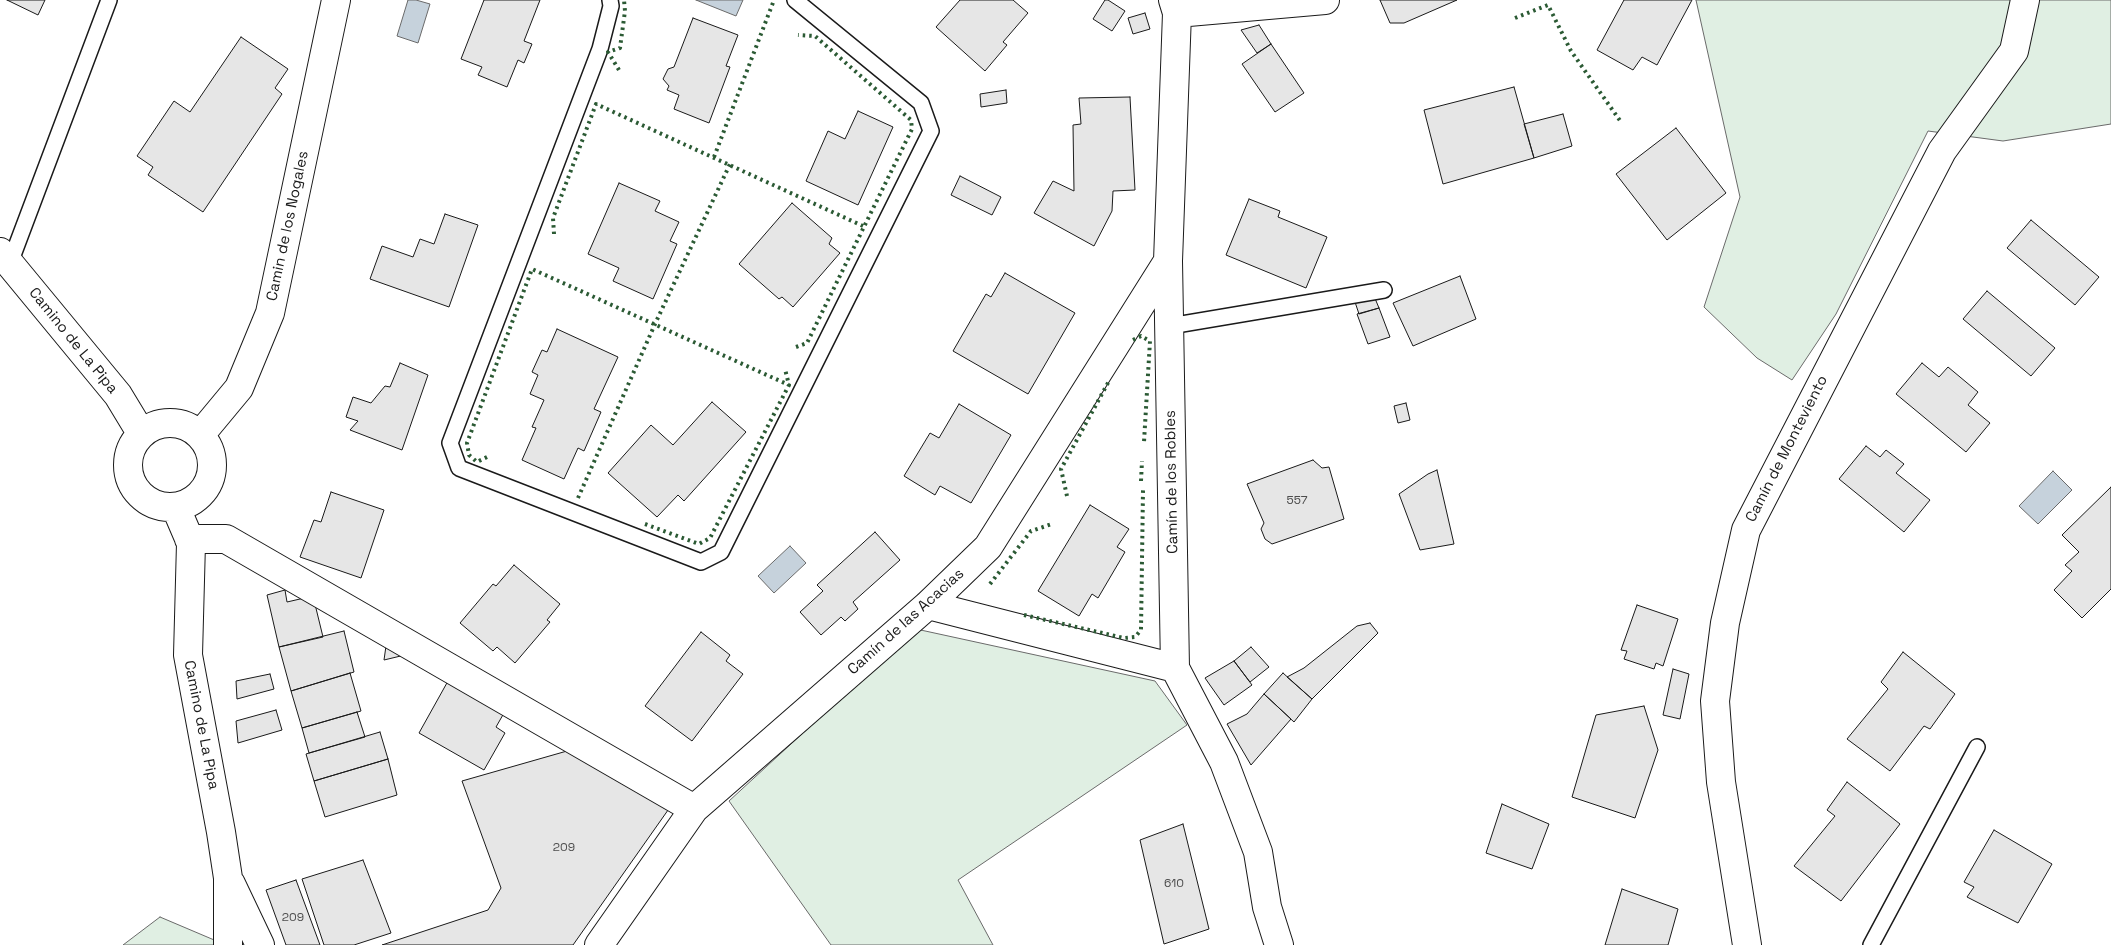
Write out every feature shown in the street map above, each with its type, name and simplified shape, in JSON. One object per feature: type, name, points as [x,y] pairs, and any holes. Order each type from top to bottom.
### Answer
[{"type":"street","name":"Camin de los Nogales","points":[[200,435],[239,388],[270,313],[336,0]]},
{"type":"street","points":[[1175,7],[1325,0]]},
{"type":"street","name":"Camín de Monteviento","points":[[1747,945],[1721,782],[1715,701],[1725,623],[1746,530],[1942,150],[2014,51],[2025,0]]},
{"type":"street","name":"Camín de los Robles","points":[[1175,7],[1168,261],[1175,668],[1224,762],[1258,852],[1267,907],[1279,945]]},
{"type":"street","name":"Camino de La Pipa","points":[[5,257],[118,395],[141,433]]},
{"type":"street","name":"Camín de las Acacias","points":[[599,945],[694,809],[928,604],[988,547],[1168,261]]},
{"type":"street","points":[[161,424],[182,425],[200,435],[212,456],[210,479],[197,498],[176,508],[149,503],[131,484],[128,457],[141,433],[161,424]]},
{"type":"street","name":"Camino de La Pipa","points":[[176,508],[191,543],[188,655],[222,832],[228,878],[228,945]]},
{"type":"street","points":[[190,539],[226,539],[694,809]]},
{"type":"street","points":[[928,604],[1175,668]]},
{"type":"street","points":[[228,878],[260,945]]},
{"type":"street","points":[[1267,907],[1267,945]]},
{"type":"lane","points":[[5,257],[109,0]]},
{"type":"lane","points":[[610,0],[611,6],[600,49],[450,443],[459,468],[701,562],[721,552],[931,131],[921,103],[795,0]]},
{"type":"lane","points":[[1170,326],[1384,290]]},
{"type":"lane","points":[[1870,945],[1977,747]]},
{"type":"green space","points":[[1696,0],[2111,0],[2111,124],[2003,141],[1928,131],[1836,314],[1792,380],[1757,358],[1704,307],[1740,197]]},
{"type":"green space","points":[[916,629],[1155,681],[1187,725],[958,880],[993,945],[831,945],[729,801]]},
{"type":"green space","points":[[160,917],[226,945],[123,945]]},
{"type":"shaded area","points":[[408,0],[430,4],[418,43],[397,36]]},
{"type":"shaded area","points":[[696,0],[743,0],[736,16]]},
{"type":"shaded area","points":[[2053,471],[2072,490],[2038,524],[2019,506]]},
{"type":"shaded area","points":[[790,546],[806,563],[774,593],[758,576]]},
{"type":"building","points":[[7,0],[45,0],[38,15]]},
{"type":"building","points":[[484,0],[540,0],[524,41],[532,44],[524,63],[518,60],[507,87],[478,75],[482,67],[461,59]]},
{"type":"building","points":[[960,0],[1013,0],[1028,13],[1003,42],[1007,45],[985,71],[936,27]]},
{"type":"building","points":[[1105,0],[1125,11],[1112,31],[1093,19]]},
{"type":"building","points":[[1380,0],[1457,0],[1404,23],[1390,23]]},
{"type":"building","points":[[1624,0],[1692,0],[1657,65],[1642,57],[1633,70],[1597,50]]},
{"type":"building","points":[[1145,13],[1150,29],[1133,34],[1128,18]]},
{"type":"building","points":[[693,18],[738,35],[726,66],[730,67],[709,123],[674,109],[679,95],[667,90],[669,86],[663,79],[668,69],[674,67]]},
{"type":"building","points":[[1259,25],[1271,44],[1257,53],[1241,30]]},
{"type":"building","points":[[241,37],[288,69],[275,88],[282,94],[203,212],[148,175],[153,167],[137,156],[174,101],[190,112]]},
{"type":"building","points":[[1271,44],[1304,93],[1275,112],[1242,64]]},
{"type":"building","points":[[1514,87],[1534,158],[1443,184],[1424,110]]},
{"type":"building","points":[[1006,90],[1007,103],[981,107],[980,94]]},
{"type":"building","points":[[1130,97],[1135,190],[1113,191],[1112,211],[1094,246],[1034,213],[1053,181],[1074,191],[1073,125],[1081,124],[1079,98]]},
{"type":"building","points":[[858,111],[893,127],[858,205],[806,181],[828,131],[845,139]]},
{"type":"building","points":[[1563,114],[1572,146],[1534,158],[1524,124]]},
{"type":"building","points":[[1676,128],[1726,193],[1667,240],[1616,174]]},
{"type":"building","points":[[960,176],[1001,197],[992,215],[951,195]]},
{"type":"building","points":[[619,183],[660,201],[655,211],[679,222],[670,241],[677,244],[653,299],[613,281],[619,268],[588,254]]},
{"type":"building","points":[[1249,199],[1280,211],[1278,217],[1327,237],[1306,288],[1226,255]]},
{"type":"building","points":[[792,203],[832,238],[829,244],[840,253],[793,307],[782,297],[779,299],[739,264]]},
{"type":"building","points":[[445,214],[478,225],[449,307],[370,279],[382,246],[413,257],[420,239],[434,244]]},
{"type":"building","points":[[2031,220],[2099,277],[2075,305],[2007,248]]},
{"type":"building","points":[[1005,273],[1075,313],[1028,394],[953,351],[986,294],[991,297]]},
{"type":"building","points":[[1460,276],[1476,319],[1413,346],[1393,303]]},
{"type":"building","points":[[1987,291],[2055,348],[2031,376],[1963,319]]},
{"type":"building","points":[[1374,296],[1379,308],[1359,314],[1355,302]]},
{"type":"building","points":[[1379,308],[1390,337],[1368,344],[1357,314]]},
{"type":"building","points":[[557,329],[618,357],[594,409],[601,412],[584,451],[578,448],[564,479],[522,460],[536,428],[532,427],[544,400],[530,394],[538,375],[532,372],[542,350],[547,352]]},
{"type":"building","points":[[400,363],[428,375],[402,450],[350,430],[358,421],[346,417],[353,397],[371,403],[385,386],[390,387]]},
{"type":"building","points":[[1922,363],[1939,377],[1948,367],[1978,392],[1968,405],[1990,423],[1966,452],[1896,394]]},
{"type":"building","points":[[712,402],[746,432],[684,501],[678,495],[657,517],[608,473],[651,425],[673,445]]},
{"type":"building","points":[[1406,403],[1410,420],[1398,423],[1394,406]]},
{"type":"building","points":[[959,404],[1011,435],[971,503],[940,486],[935,495],[904,476],[930,433],[939,438]]},
{"type":"building","points":[[1866,446],[1880,457],[1886,450],[1904,464],[1896,473],[1930,500],[1904,532],[1839,479]]},
{"type":"building","points":[[1313,460],[1322,468],[1329,467],[1344,519],[1272,544],[1265,539],[1261,529],[1264,523],[1247,484]]},
{"type":"building","points":[[1437,470],[1454,544],[1420,550],[1399,494]]},
{"type":"building","points":[[2111,487],[2111,589],[2082,618],[2054,590],[2072,571],[2065,565],[2079,552],[2062,535]]},
{"type":"building","points":[[331,492],[384,510],[361,578],[300,557],[314,520],[321,522]]},
{"type":"building","points":[[1090,505],[1129,529],[1117,547],[1125,552],[1098,598],[1092,594],[1079,616],[1038,591]]},
{"type":"building","points":[[875,532],[900,560],[853,602],[858,609],[845,621],[841,617],[821,635],[800,612],[823,591],[817,585]]},
{"type":"building","points":[[514,565],[560,604],[547,620],[550,622],[515,663],[497,647],[493,651],[460,623],[493,584],[496,586]]},
{"type":"building","points":[[285,590],[287,602],[313,596],[323,637],[279,647],[267,595]]},
{"type":"building","points":[[1637,605],[1678,619],[1663,666],[1656,663],[1654,669],[1624,659],[1627,651],[1621,650]]},
{"type":"building","points":[[1370,623],[1378,633],[1312,699],[1287,677],[1304,668],[1357,626]]},
{"type":"building","points":[[344,631],[354,672],[291,691],[279,647]]},
{"type":"building","points":[[701,632],[730,655],[726,661],[743,674],[692,741],[645,706]]},
{"type":"building","points":[[387,639],[409,654],[384,660]]},
{"type":"building","points":[[1251,647],[1269,667],[1250,682],[1234,661]]},
{"type":"building","points":[[1903,652],[1955,694],[1930,729],[1924,726],[1890,771],[1847,739],[1888,689],[1881,682]]},
{"type":"building","points":[[1234,661],[1252,685],[1224,705],[1205,678]]},
{"type":"building","points":[[1673,669],[1689,674],[1680,719],[1663,715]]},
{"type":"building","points":[[350,673],[361,711],[302,728],[291,691]]},
{"type":"building","points":[[1283,673],[1312,699],[1294,722],[1264,694]]},
{"type":"building","points":[[270,674],[274,689],[237,699],[236,681]]},
{"type":"building","points":[[448,681],[504,713],[496,727],[505,733],[484,770],[419,733]]},
{"type":"building","points":[[1264,694],[1291,719],[1251,765],[1227,724],[1247,714]]},
{"type":"building","points":[[1644,706],[1658,750],[1635,818],[1572,797],[1596,715]]},
{"type":"building","points":[[276,710],[282,730],[238,743],[236,721]]},
{"type":"building","points":[[357,712],[365,737],[309,753],[302,728]]},
{"type":"building","points":[[380,732],[388,759],[314,781],[306,754]]},
{"type":"building","points":[[567,751],[673,803],[573,945],[382,945],[488,910],[501,888],[462,781]]},
{"type":"building","points":[[388,759],[397,795],[325,817],[314,781]]},
{"type":"building","points":[[1847,782],[1900,824],[1841,901],[1794,866],[1835,816],[1827,810]]},
{"type":"building","points":[[1502,804],[1549,824],[1532,869],[1486,853]]},
{"type":"building","points":[[1183,824],[1209,929],[1164,944],[1140,840]]},
{"type":"building","points":[[1994,830],[2052,864],[2018,923],[1967,897],[1974,887],[1964,882]]},
{"type":"building","points":[[363,860],[391,933],[354,945],[324,945],[302,879]]},
{"type":"building","points":[[296,880],[320,945],[286,945],[266,890]]},
{"type":"building","points":[[1622,889],[1678,909],[1668,945],[1605,945]]},
{"type":"hedge","points":[[619,70],[608,52],[620,48],[625,11],[624,0]]},
{"type":"hedge","points":[[714,157],[774,0]]},
{"type":"hedge","points":[[1515,18],[1548,5],[1571,51],[1621,122]]},
{"type":"hedge","points":[[796,347],[807,343],[912,129],[911,120],[815,36],[798,35]]},
{"type":"hedge","points":[[554,234],[553,218],[596,104],[863,226]]},
{"type":"hedge","points":[[578,498],[655,324],[730,164]]},
{"type":"hedge","points":[[487,457],[477,462],[469,455],[467,443],[532,269],[789,385]]},
{"type":"hedge","points":[[1133,340],[1141,336],[1150,341],[1144,442]]},
{"type":"hedge","points":[[645,524],[699,544],[710,538],[789,385],[785,369]]},
{"type":"hedge","points":[[1067,496],[1061,469],[1109,381]]},
{"type":"hedge","points":[[1141,481],[1142,461]]},
{"type":"hedge","points":[[1024,615],[1124,638],[1135,637],[1141,630],[1143,490]]},
{"type":"hedge","points":[[990,584],[1031,531],[1052,524]]}]
